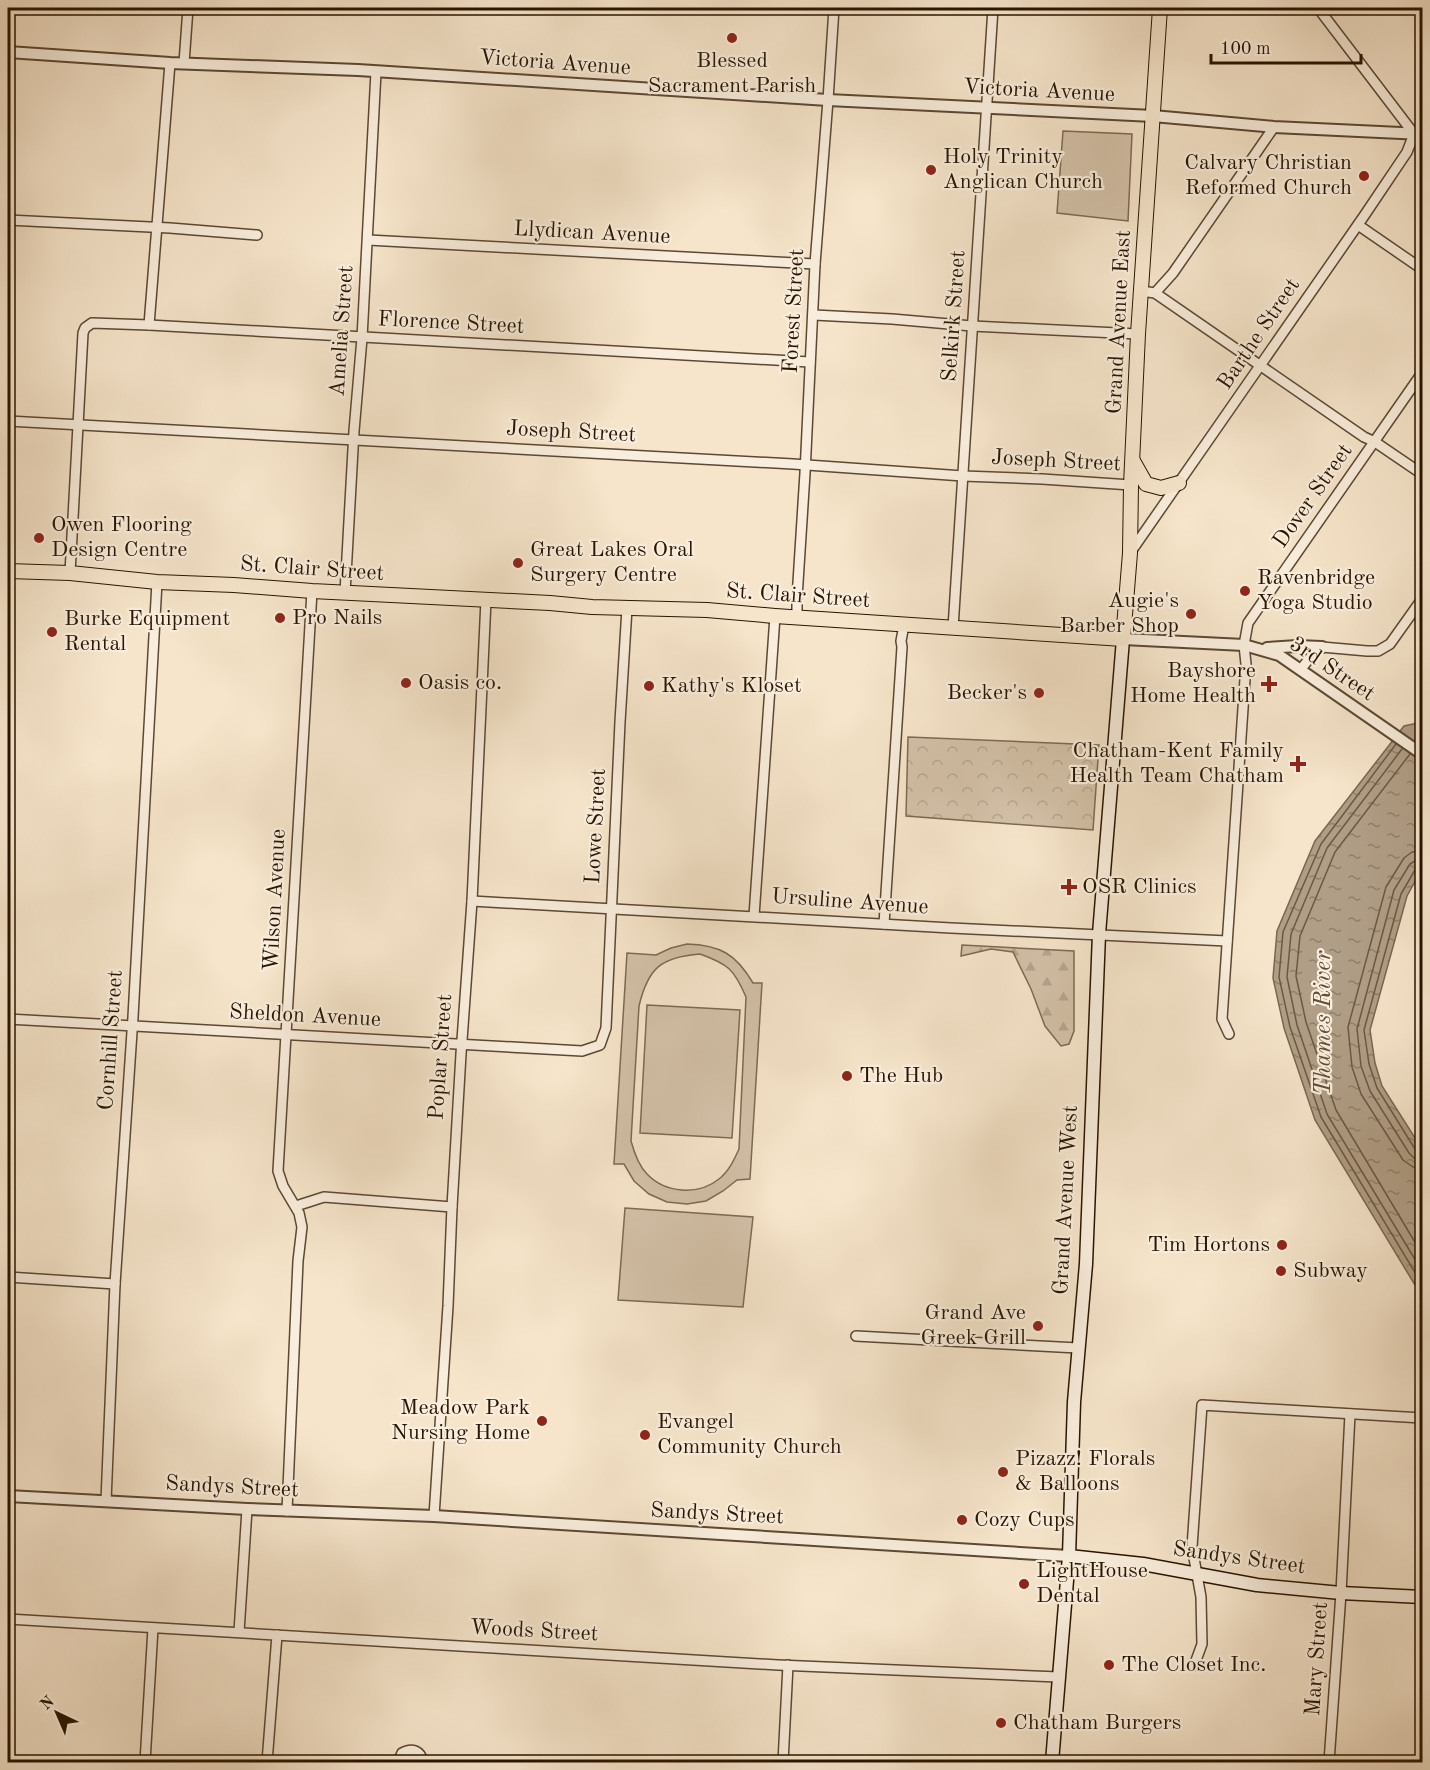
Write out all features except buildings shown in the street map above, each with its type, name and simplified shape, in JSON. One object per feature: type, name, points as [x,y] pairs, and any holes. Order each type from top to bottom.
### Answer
[{"type":"main road","name":"Grand Avenue East","points":[[1123,639],[1130,553],[1138,334],[1148,292],[1153,116],[1160,8]]},
{"type":"main road","points":[[1132,460],[1146,484],[1161,488],[1179,483]]},
{"type":"main road","name":"St. Clair Street","points":[[8,571],[70,573],[157,582],[312,591],[627,608],[707,610],[1123,639]]},
{"type":"main road","name":"Grand Avenue West","points":[[1052,1762],[1069,1556],[1074,1402],[1086,1264],[1099,934],[1123,639]]},
{"type":"main road","name":"Sandys Street","points":[[1069,1556],[1143,1564],[1257,1585],[1341,1593],[1422,1597]]},
{"type":"street","points":[[184,63],[188,8]]},
{"type":"street","name":"Forest Street","points":[[797,617],[815,264],[834,8]]},
{"type":"street","name":"Selkirk Street","points":[[953,627],[993,8]]},
{"type":"street","points":[[1318,8],[1418,134]]},
{"type":"street","name":"Victoria Avenue","points":[[8,52],[986,109],[1153,116],[1274,127],[1418,134]]},
{"type":"street","points":[[149,325],[170,63]]},
{"type":"street","name":"Amelia Street","points":[[345,592],[368,240],[376,72]]},
{"type":"street","points":[[1274,127],[1173,273],[1148,292],[1422,474]]},
{"type":"street","name":"Barthe Street","points":[[1130,553],[1358,225],[1418,134]]},
{"type":"street","points":[[8,220],[257,234]]},
{"type":"street","points":[[1358,225],[1422,269]]},
{"type":"street","name":"Llydican Avenue","points":[[368,240],[815,264]]},
{"type":"street","points":[[814,315],[1138,334]]},
{"type":"street","name":"Florence Street","points":[[77,424],[83,333],[90,324],[97,323],[810,362]]},
{"type":"street","name":"Dover Street","points":[[1229,1034],[1222,1019],[1246,664],[1244,645],[1248,623],[1422,374]]},
{"type":"street","name":"Joseph Street","points":[[8,421],[1131,485]]},
{"type":"street","points":[[70,573],[77,424]]},
{"type":"street","name":"Cornhill Street","points":[[106,1502],[115,1284],[157,582]]},
{"type":"street","name":"Wilson Avenue","points":[[287,1511],[298,1261],[302,1227],[296,1206],[278,1171],[312,591]]},
{"type":"street","points":[[1261,649],[1297,646],[1378,651],[1390,644],[1422,599]]},
{"type":"street","name":"Poplar Street","points":[[434,1516],[472,901],[486,600]]},
{"type":"street","name":"Lowe Street","points":[[600,1045],[606,1028],[627,608]]},
{"type":"street","points":[[754,916],[775,616]]},
{"type":"street","points":[[884,924],[901,641],[904,625]]},
{"type":"street","name":"St. Clair Street","points":[[1123,639],[1244,645],[1261,649]]},
{"type":"street","points":[[1301,669],[1322,647]]},
{"type":"street","name":"3rd Street","points":[[1261,649],[1279,655],[1301,669],[1422,754]]},
{"type":"street","name":"Ursuline Avenue","points":[[472,901],[1227,941]]},
{"type":"street","name":"Sheldon Avenue","points":[[8,1018],[582,1051],[600,1045]]},
{"type":"street","points":[[296,1206],[324,1197],[452,1208]]},
{"type":"street","points":[[8,1278],[115,1284]]},
{"type":"street","points":[[856,1336],[1078,1348]]},
{"type":"street","points":[[1194,1666],[1202,1644],[1201,1597],[1191,1547],[1202,1405],[1422,1418]]},
{"type":"street","name":"Mary Street","points":[[1329,1762],[1350,1414]]},
{"type":"street","name":"Sandys Street","points":[[8,1496],[287,1511],[434,1516],[1069,1556]]},
{"type":"street","points":[[239,1632],[247,1509]]},
{"type":"street","name":"Woods Street","points":[[8,1619],[788,1665],[1058,1677]]},
{"type":"street","points":[[145,1762],[153,1628]]},
{"type":"street","points":[[267,1762],[277,1635]]},
{"type":"street","points":[[783,1762],[788,1665]]},
{"type":"street","points":[[398,1762],[402,1753],[410,1750],[418,1752],[423,1762]]},
{"type":"green space","points":[[1063,131],[1132,134],[1128,221],[1057,213]]},
{"type":"green space","points":[[908,737],[1099,745],[1093,830],[906,816]]},
{"type":"green space","points":[[687,944],[718,949],[733,958],[753,983],[762,983],[750,1179],[737,1180],[706,1201],[687,1204],[667,1202],[649,1194],[634,1181],[624,1164],[614,1164],[627,953],[656,955]],"holes":[[[700,954],[724,965],[734,974],[746,997],[739,1149],[728,1169],[719,1179],[701,1188],[682,1190],[663,1185],[647,1174],[639,1163],[631,1141],[639,1006],[647,982],[658,967],[675,958]]]},
{"type":"green space","points":[[962,945],[1074,951],[1074,1031],[1069,1044],[1061,1046],[1045,1026],[1031,989],[1013,952],[991,949],[961,956]]},
{"type":"green space","points":[[647,1005],[740,1010],[732,1138],[640,1133]]},
{"type":"green space","points":[[625,1208],[753,1217],[743,1307],[618,1300]]},
{"type":"water","name":"Thames River","points":[[1422,720],[1422,869],[1407,896],[1370,1030],[1375,1063],[1382,1086],[1422,1149],[1422,1294],[1315,1120],[1284,1028],[1273,978],[1277,931],[1315,841],[1404,726]]},
{"type":"place","name":"Blessed Sacrament Parish","points":[[732,38]]},
{"type":"place","name":"Holy Trinity Anglican Church","points":[[931,170]]},
{"type":"place","name":"Calvary Christian Reformed Church","points":[[1364,176]]},
{"type":"place","name":"Owen Flooring Design Centre","points":[[39,538]]},
{"type":"place","name":"Great Lakes Oral Surgery Centre","points":[[518,563]]},
{"type":"place","name":"Ravenbridge Yoga Studio","points":[[1245,591]]},
{"type":"place","name":"Augie's Barber Shop","points":[[1191,614]]},
{"type":"place","name":"Pro Nails","points":[[280,618]]},
{"type":"place","name":"Burke Equipment Rental","points":[[52,632]]},
{"type":"place","name":"Oasis co.","points":[[406,683]]},
{"type":"place","name":"Bayshore Home Health","points":[[1269,684]]},
{"type":"place","name":"Kathy's Kloset","points":[[649,686]]},
{"type":"place","name":"Becker's","points":[[1039,693]]},
{"type":"place","name":"Chatham-Kent Family Health Team Chatham","points":[[1298,764]]},
{"type":"place","name":"OSR Clinics","points":[[1069,887]]},
{"type":"place","name":"The Hub","points":[[847,1076]]},
{"type":"place","name":"Tim Hortons","points":[[1282,1245]]},
{"type":"place","name":"Subway","points":[[1281,1271]]},
{"type":"place","name":"Grand Ave Greek Grill","points":[[1038,1326]]},
{"type":"place","name":"Meadow Park Nursing Home","points":[[542,1421]]},
{"type":"place","name":"Evangel Community Church","points":[[645,1435]]},
{"type":"place","name":"Pizazz! Florals & Balloons","points":[[1003,1472]]},
{"type":"place","name":"Cozy Cups","points":[[962,1520]]},
{"type":"place","name":"LightHouse Dental","points":[[1024,1584]]},
{"type":"place","name":"The Closet Inc.","points":[[1109,1665]]},
{"type":"place","name":"Chatham Burgers","points":[[1001,1723]]}]
